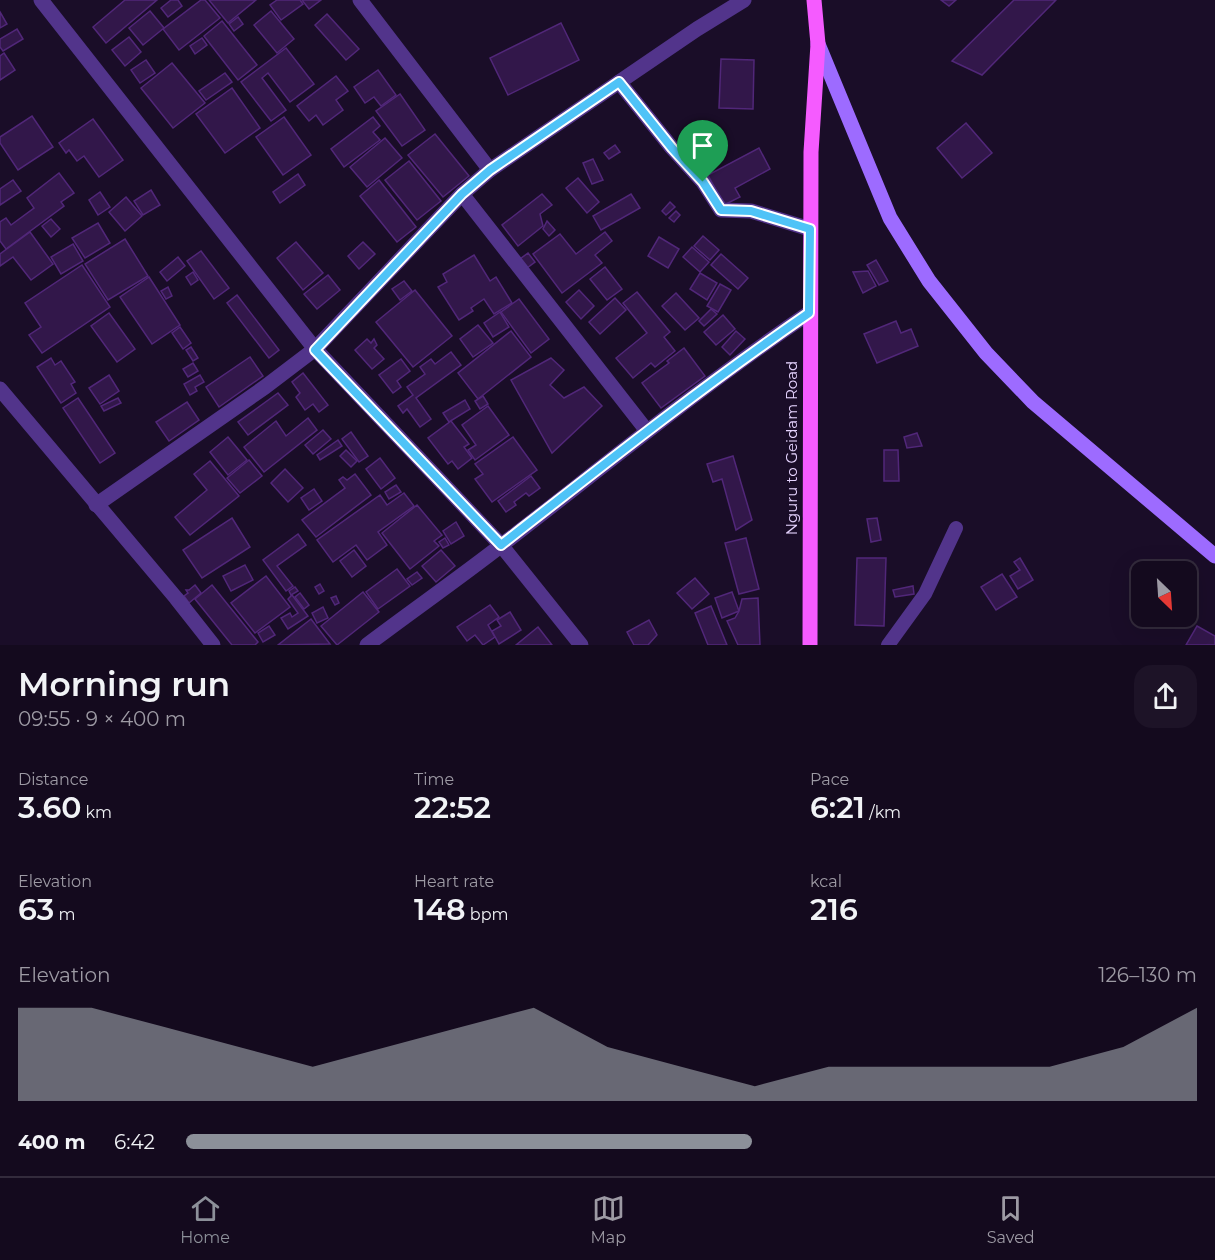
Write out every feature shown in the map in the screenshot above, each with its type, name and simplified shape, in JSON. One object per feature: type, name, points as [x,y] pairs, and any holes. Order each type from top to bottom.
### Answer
[{"type":"main road","name":"Nguru to Geidam Road","points":[[810,645],[811,152],[818,44],[814,0]]},
{"type":"main road","points":[[818,44],[890,218],[929,280],[986,353],[1033,402],[1215,556]]},
{"type":"street","points":[[41,0],[315,350],[501,545],[581,645]]},
{"type":"street","points":[[360,0],[490,170]]},
{"type":"street","points":[[96,505],[266,387],[315,350],[462,194],[490,170],[697,29],[744,0]]},
{"type":"street","points":[[619,82],[672,148],[703,182],[721,210],[751,211],[810,229]]},
{"type":"street","points":[[462,194],[647,431]]},
{"type":"street","points":[[367,645],[501,545],[647,431],[809,313]]},
{"type":"street","points":[[0,389],[213,645]]},
{"type":"lane","points":[[888,645],[925,594],[956,528]]},
{"type":"building","points":[[125,0],[157,0],[106,43],[93,27]]},
{"type":"building","points":[[171,0],[178,0],[182,6],[168,17],[161,8]]},
{"type":"building","points":[[201,0],[205,0],[220,18],[179,50],[163,29]]},
{"type":"building","points":[[209,0],[256,0],[228,23]]},
{"type":"building","points":[[277,0],[300,0],[303,4],[281,20],[270,5]]},
{"type":"building","points":[[302,0],[321,0],[309,9]]},
{"type":"building","points":[[941,0],[956,0],[949,6]]},
{"type":"building","points":[[1014,0],[1056,0],[982,75],[952,61]]},
{"type":"building","points":[[150,11],[164,28],[143,45],[129,28]]},
{"type":"building","points":[[271,11],[294,39],[277,53],[254,25]]},
{"type":"building","points":[[0,12],[7,24],[0,28]]},
{"type":"building","points":[[327,14],[359,49],[346,60],[315,25]]},
{"type":"building","points":[[238,17],[243,24],[234,31],[229,24]]},
{"type":"building","points":[[222,21],[257,65],[238,80],[204,36]]},
{"type":"building","points":[[561,23],[579,60],[508,95],[490,58]]},
{"type":"building","points":[[17,29],[23,39],[3,51],[0,47],[0,39]]},
{"type":"building","points":[[129,37],[141,52],[125,66],[112,50]]},
{"type":"building","points":[[202,38],[207,45],[195,54],[190,46]]},
{"type":"building","points":[[286,48],[314,84],[290,102],[268,73],[262,78],[286,110],[271,121],[241,82]]},
{"type":"building","points":[[4,53],[15,70],[0,80],[0,56]]},
{"type":"building","points":[[721,59],[754,60],[753,109],[719,108]]},
{"type":"building","points":[[146,60],[155,73],[140,83],[131,70]]},
{"type":"building","points":[[172,63],[205,103],[173,128],[141,88]]},
{"type":"building","points":[[378,70],[396,95],[381,106],[374,97],[365,103],[354,87]]},
{"type":"building","points":[[225,73],[232,82],[206,100],[199,91]]},
{"type":"building","points":[[336,76],[348,91],[336,100],[343,110],[323,125],[316,115],[309,121],[297,106]]},
{"type":"building","points":[[232,88],[260,128],[225,153],[196,114]]},
{"type":"building","points":[[400,94],[425,130],[402,146],[376,111]]},
{"type":"building","points":[[32,116],[53,147],[18,170],[0,143],[0,137]]},
{"type":"building","points":[[284,117],[311,155],[283,175],[256,137]]},
{"type":"building","points":[[373,117],[380,126],[373,132],[380,140],[344,167],[331,149]]},
{"type":"building","points":[[93,119],[123,160],[99,177],[84,156],[77,161],[69,150],[66,153],[59,143]]},
{"type":"building","points":[[966,123],[992,153],[962,178],[937,148]]},
{"type":"building","points":[[435,134],[469,176],[443,197],[408,155]]},
{"type":"building","points":[[385,138],[402,158],[367,187],[350,167]]},
{"type":"building","points":[[615,145],[620,152],[609,159],[604,153]]},
{"type":"building","points":[[759,148],[770,169],[735,188],[740,197],[724,205],[708,175]]},
{"type":"building","points":[[593,159],[603,180],[592,184],[583,163]]},
{"type":"building","points":[[409,161],[441,201],[417,220],[385,180]]},
{"type":"building","points":[[59,173],[74,193],[61,202],[64,206],[6,249],[0,241],[0,222],[6,218],[11,225],[34,208],[27,198]]},
{"type":"building","points":[[298,174],[305,185],[280,203],[273,192]]},
{"type":"building","points":[[578,178],[599,202],[587,213],[566,188]]},
{"type":"building","points":[[13,180],[21,191],[0,205],[0,189]]},
{"type":"building","points":[[379,180],[416,227],[397,242],[360,196]]},
{"type":"building","points":[[151,190],[160,205],[143,215],[134,201]]},
{"type":"building","points":[[100,192],[110,207],[98,215],[89,200]]},
{"type":"building","points":[[542,194],[552,205],[540,214],[543,226],[518,246],[502,225]]},
{"type":"building","points":[[631,194],[640,208],[601,230],[593,216]]},
{"type":"building","points":[[126,197],[142,216],[125,231],[109,212]]},
{"type":"building","points":[[670,202],[675,207],[666,215],[662,211]]},
{"type":"building","points":[[676,211],[680,215],[674,222],[669,218]]},
{"type":"building","points":[[51,219],[60,229],[51,237],[42,226]]},
{"type":"building","points":[[547,221],[555,230],[549,236],[543,229]]},
{"type":"building","points":[[98,223],[110,243],[85,258],[72,238]]},
{"type":"building","points":[[30,232],[53,264],[31,280],[13,257],[0,266],[0,254]]},
{"type":"building","points":[[605,232],[612,241],[595,255],[602,263],[562,293],[533,254],[560,234],[576,254]]},
{"type":"building","points":[[703,236],[719,250],[710,260],[694,246]]},
{"type":"building","points":[[659,237],[679,249],[668,268],[648,256]]},
{"type":"building","points":[[125,239],[148,276],[108,300],[85,264]]},
{"type":"building","points":[[296,242],[323,273],[303,290],[277,258]]},
{"type":"building","points":[[363,242],[375,254],[359,269],[348,256]]},
{"type":"building","points":[[73,244],[83,261],[61,274],[51,257]]},
{"type":"building","points":[[692,247],[709,262],[700,272],[683,257]]},
{"type":"building","points":[[201,251],[229,288],[214,299],[187,261]]},
{"type":"building","points":[[528,253],[535,262],[527,268],[520,259]]},
{"type":"building","points":[[721,254],[748,278],[738,289],[711,265]]},
{"type":"building","points":[[474,255],[490,281],[496,277],[512,303],[494,314],[484,299],[471,308],[473,311],[459,320],[438,287],[447,282],[443,274]]},
{"type":"building","points":[[178,257],[185,266],[167,281],[160,272]]},
{"type":"building","points":[[876,260],[888,281],[879,285],[867,265]]},
{"type":"building","points":[[82,265],[110,307],[42,353],[29,335],[41,327],[25,303]]},
{"type":"building","points":[[605,267],[622,289],[607,300],[590,279]]},
{"type":"building","points":[[868,271],[876,286],[863,293],[853,272]]},
{"type":"building","points":[[193,272],[198,280],[191,285],[186,277]]},
{"type":"building","points":[[700,273],[717,283],[707,300],[690,289]]},
{"type":"building","points":[[328,275],[340,290],[317,309],[304,294]]},
{"type":"building","points":[[149,277],[180,325],[152,344],[120,297]]},
{"type":"building","points":[[404,281],[412,291],[400,300],[392,289]]},
{"type":"building","points":[[720,284],[731,290],[718,312],[707,306]]},
{"type":"building","points":[[168,287],[172,296],[166,299],[161,291]]},
{"type":"building","points":[[415,290],[452,336],[413,367],[376,322]]},
{"type":"building","points":[[579,290],[594,306],[581,319],[566,302]]},
{"type":"building","points":[[637,292],[670,332],[664,337],[675,351],[655,367],[651,363],[633,378],[616,358],[647,333],[623,303]]},
{"type":"building","points":[[676,293],[699,318],[685,330],[662,306]]},
{"type":"building","points":[[237,295],[279,350],[269,358],[227,303]]},
{"type":"building","points":[[615,298],[626,310],[600,334],[589,322]]},
{"type":"building","points":[[519,299],[549,339],[531,353],[501,312]]},
{"type":"building","points":[[711,309],[717,314],[704,326],[699,321]]},
{"type":"building","points":[[500,312],[509,327],[493,337],[484,323]]},
{"type":"building","points":[[109,313],[135,349],[117,362],[91,326]]},
{"type":"building","points":[[723,315],[735,329],[716,345],[704,332]]},
{"type":"building","points":[[896,321],[901,333],[911,329],[918,346],[877,363],[864,334]]},
{"type":"building","points":[[478,325],[493,343],[473,357],[460,339]]},
{"type":"building","points":[[180,327],[191,343],[183,349],[172,333]]},
{"type":"building","points":[[511,331],[531,357],[478,399],[458,373]]},
{"type":"building","points":[[736,331],[745,339],[730,355],[722,347]]},
{"type":"building","points":[[367,339],[371,343],[374,339],[377,345],[374,348],[384,359],[372,369],[355,350]]},
{"type":"building","points":[[191,347],[198,358],[193,361],[186,350]]},
{"type":"building","points":[[684,348],[705,376],[661,408],[642,383],[669,363],[667,361]]},
{"type":"building","points":[[451,352],[461,365],[416,398],[431,419],[420,427],[407,409],[403,413],[398,406],[413,395],[407,387],[425,374],[420,367],[431,359],[435,364]]},
{"type":"building","points":[[250,357],[263,376],[219,407],[206,387]]},
{"type":"building","points":[[51,358],[55,365],[61,361],[75,382],[71,384],[76,393],[61,403],[37,367]]},
{"type":"building","points":[[551,358],[564,370],[550,385],[564,398],[584,387],[602,406],[552,453],[511,380]]},
{"type":"building","points":[[401,359],[410,371],[397,381],[401,387],[393,393],[379,375]]},
{"type":"building","points":[[193,363],[198,371],[188,377],[183,369]]},
{"type":"building","points":[[303,373],[328,405],[319,412],[313,404],[305,410],[296,397],[300,393],[292,382]]},
{"type":"building","points":[[109,375],[119,391],[100,404],[89,388]]},
{"type":"building","points":[[200,375],[204,382],[195,387],[197,391],[190,395],[184,384]]},
{"type":"building","points":[[278,393],[288,405],[248,435],[238,422]]},
{"type":"building","points":[[483,396],[488,404],[480,409],[475,401]]},
{"type":"building","points":[[78,398],[115,453],[100,463],[63,408]]},
{"type":"building","points":[[118,398],[121,403],[104,411],[101,406]]},
{"type":"building","points":[[465,400],[470,409],[449,422],[443,413]]},
{"type":"building","points":[[187,402],[199,420],[169,441],[156,422]]},
{"type":"building","points":[[488,406],[509,435],[475,460],[468,450],[476,445],[462,425]]},
{"type":"building","points":[[308,418],[317,430],[264,472],[244,447],[276,421],[286,436]]},
{"type":"building","points":[[451,421],[469,444],[464,447],[472,458],[458,469],[452,461],[448,464],[428,438]]},
{"type":"building","points":[[323,430],[331,439],[313,454],[305,445]]},
{"type":"building","points":[[351,432],[368,456],[359,462],[342,439]]},
{"type":"building","points":[[917,433],[922,446],[907,448],[904,437]]},
{"type":"building","points":[[228,437],[247,460],[228,475],[210,452]]},
{"type":"building","points":[[513,437],[537,470],[492,502],[475,479],[483,474],[475,464]]},
{"type":"building","points":[[338,440],[342,446],[320,460],[317,455]]},
{"type":"building","points":[[346,450],[357,461],[351,467],[340,456]]},
{"type":"building","points":[[884,450],[898,450],[899,481],[884,481]]},
{"type":"building","points":[[733,456],[752,520],[736,530],[722,479],[713,482],[707,464]]},
{"type":"building","points":[[380,458],[395,478],[381,489],[366,469]]},
{"type":"building","points":[[249,460],[262,476],[240,493],[227,478]]},
{"type":"building","points":[[210,461],[239,496],[190,535],[175,517],[207,490],[194,474]]},
{"type":"building","points":[[285,469],[303,488],[288,502],[271,483]]},
{"type":"building","points":[[355,474],[371,495],[316,537],[302,520],[345,488],[339,480],[343,477],[347,480]]},
{"type":"building","points":[[531,476],[540,488],[529,496],[526,493],[514,502],[516,505],[506,512],[498,501]]},
{"type":"building","points":[[396,485],[401,492],[389,499],[385,492]]},
{"type":"building","points":[[314,489],[322,501],[309,510],[301,498]]},
{"type":"building","points":[[404,493],[414,506],[378,532],[387,545],[367,560],[356,545],[333,562],[317,540],[380,495],[387,505]]},
{"type":"building","points":[[417,505],[442,535],[434,541],[439,546],[410,569],[382,533]]},
{"type":"building","points":[[232,518],[250,547],[202,578],[183,550]]},
{"type":"building","points":[[877,518],[881,540],[871,542],[867,519]]},
{"type":"building","points":[[456,522],[464,536],[451,544],[443,531]]},
{"type":"building","points":[[298,534],[306,545],[277,566],[293,586],[286,591],[263,560]]},
{"type":"building","points":[[445,538],[449,545],[443,548],[439,542]]},
{"type":"building","points":[[746,538],[759,589],[739,594],[725,543]]},
{"type":"building","points":[[354,550],[366,566],[352,577],[340,561]]},
{"type":"building","points":[[441,550],[455,566],[436,582],[422,566]]},
{"type":"building","points":[[857,558],[886,558],[884,626],[855,625]]},
{"type":"building","points":[[1020,558],[1033,580],[1018,589],[1010,576],[1020,570],[1014,562]]},
{"type":"building","points":[[245,565],[253,580],[231,591],[223,576]]},
{"type":"building","points":[[397,569],[410,586],[378,609],[366,592]]},
{"type":"building","points":[[417,572],[422,578],[412,585],[407,579]]},
{"type":"building","points":[[1002,574],[1017,597],[996,610],[981,587]]},
{"type":"building","points":[[266,576],[290,607],[255,633],[231,603]]},
{"type":"building","points":[[695,578],[709,594],[692,609],[677,593]]},
{"type":"building","points":[[320,584],[324,591],[319,594],[315,587]]},
{"type":"building","points":[[195,585],[201,593],[189,603],[184,596],[188,593],[186,590]]},
{"type":"building","points":[[212,585],[258,642],[255,645],[232,645],[195,599]]},
{"type":"building","points":[[913,586],[914,594],[895,597],[893,590]]},
{"type":"building","points":[[295,587],[298,591],[291,595],[289,591]]},
{"type":"building","points":[[363,592],[379,612],[337,645],[321,626]]},
{"type":"building","points":[[732,592],[739,611],[722,618],[715,598]]},
{"type":"building","points":[[300,593],[309,605],[304,609],[295,597]]},
{"type":"building","points":[[292,595],[308,616],[288,629],[281,618],[290,613],[292,617],[298,613],[288,599]]},
{"type":"building","points":[[336,596],[339,603],[335,605],[331,598]]},
{"type":"building","points":[[758,598],[760,645],[738,645],[727,621],[735,618],[742,599]]},
{"type":"building","points":[[490,605],[499,617],[488,625],[495,637],[483,645],[475,635],[467,641],[457,627]]},
{"type":"building","points":[[711,606],[727,645],[708,645],[695,613]]},
{"type":"building","points":[[323,607],[328,618],[317,623],[312,613]]},
{"type":"building","points":[[510,612],[521,630],[499,644],[492,631],[501,626],[497,620]]},
{"type":"building","points":[[311,619],[330,644],[278,645]]},
{"type":"building","points":[[649,620],[657,635],[648,645],[634,645],[627,632]]},
{"type":"building","points":[[269,626],[275,635],[263,642],[258,633]]},
{"type":"building","points":[[1197,626],[1215,636],[1215,645],[1186,645]]},
{"type":"building","points":[[538,627],[552,645],[516,645]]},
{"type":"route","points":[[619,82],[672,148],[703,182],[721,210],[751,211],[810,229],[809,313],[647,431],[501,545],[315,350],[462,194],[490,170],[619,82]]}]
